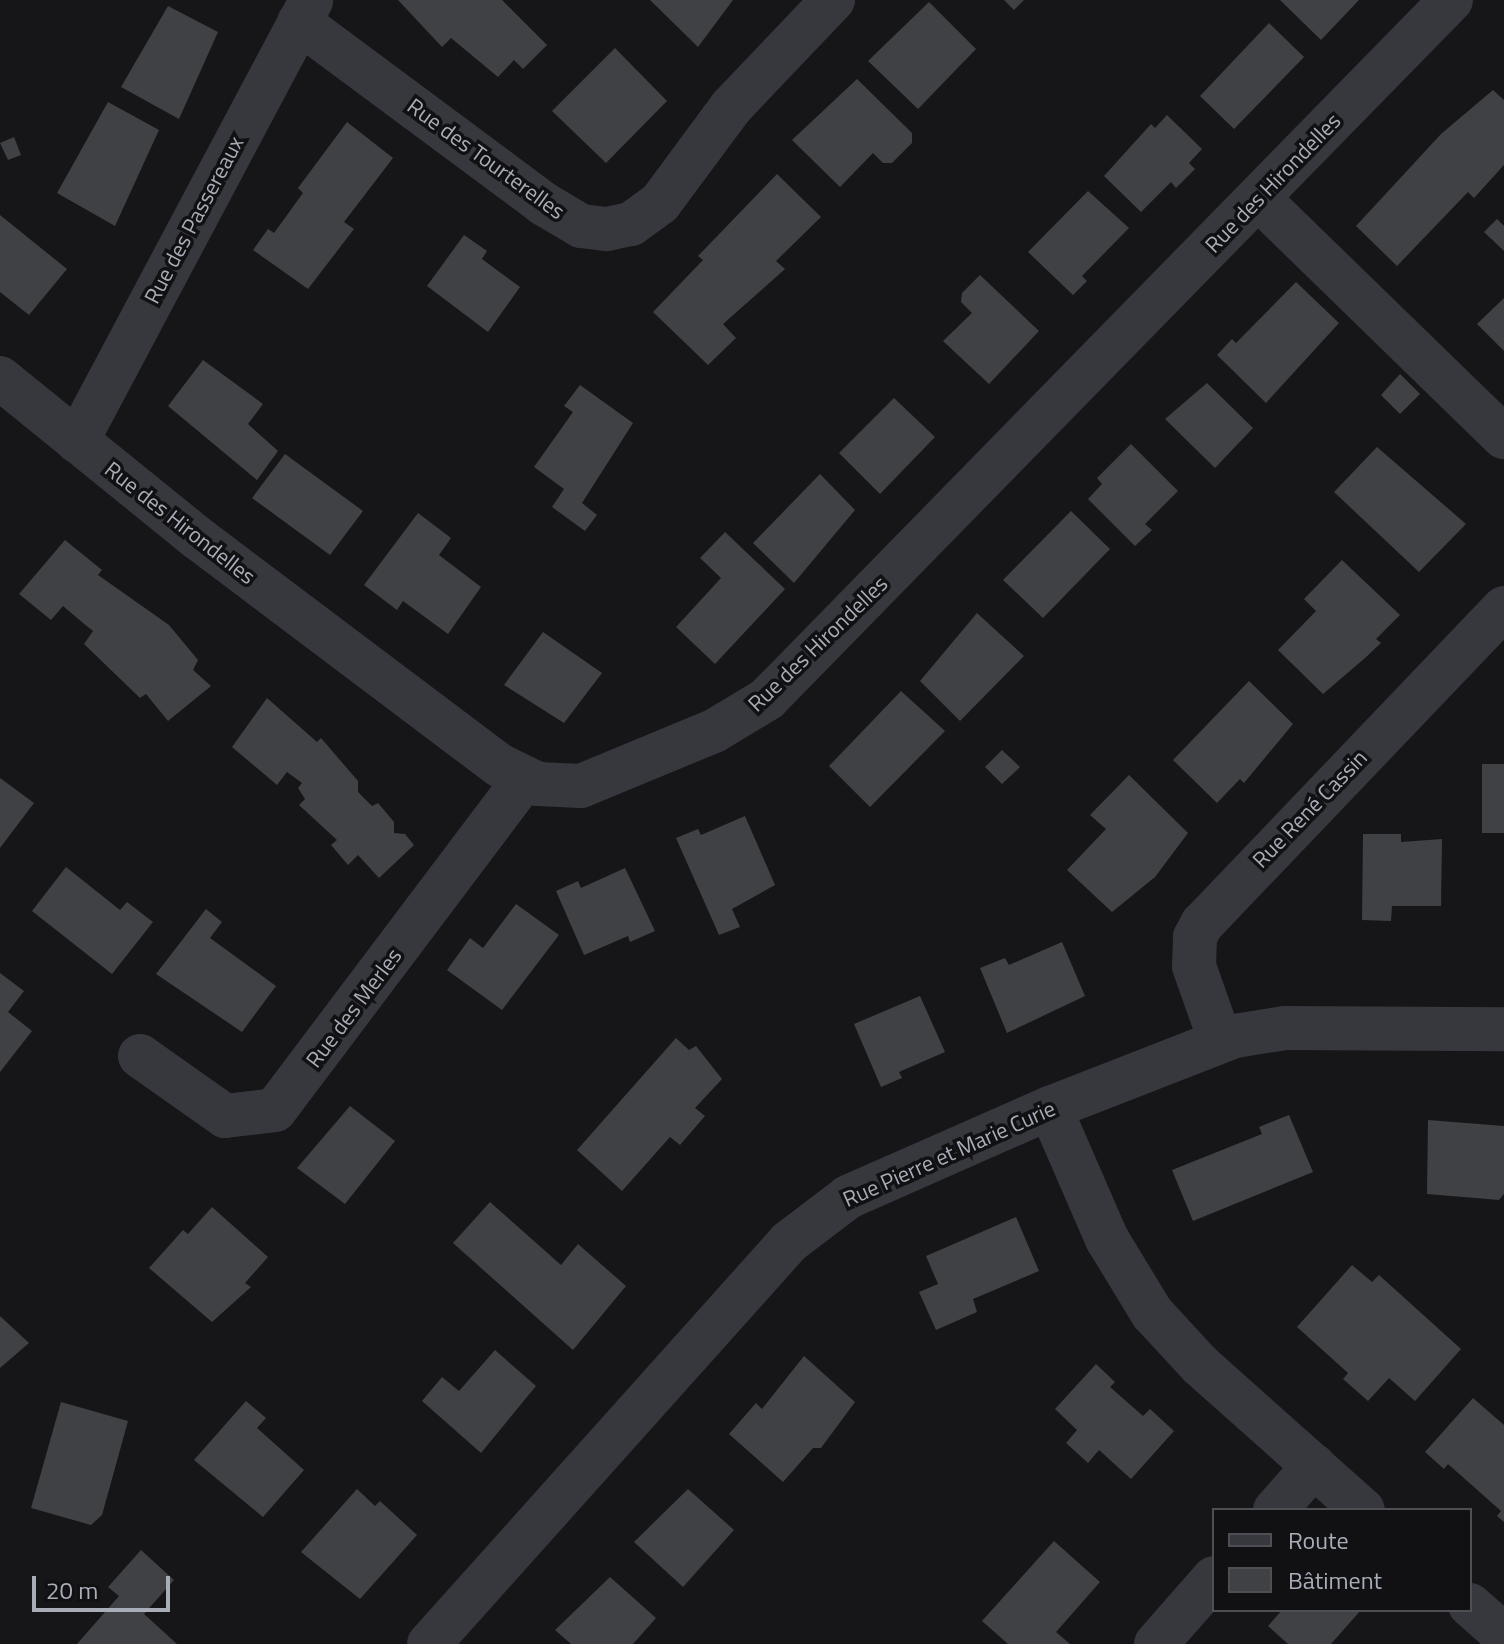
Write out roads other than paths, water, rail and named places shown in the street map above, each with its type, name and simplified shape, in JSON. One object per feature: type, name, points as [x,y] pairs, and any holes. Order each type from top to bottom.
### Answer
[{"type":"street","name":"Rue des Tourterelles","points":[[305,11],[557,213],[581,226],[607,229],[631,224],[660,203],[731,107],[833,0]]},
{"type":"street","name":"Rue des Hirondelles","points":[[0,378],[199,539],[524,779],[567,787],[595,782],[756,709],[1451,0]]},
{"type":"street","name":"Rue des Passereaux","points":[[77,441],[305,11]]},
{"type":"street","points":[[1258,198],[1504,437]]},
{"type":"street","name":"Rue René Cassin","points":[[1220,1040],[1194,966],[1195,937],[1202,924],[1504,608]]},
{"type":"street","name":"Rue des Merles","points":[[140,1056],[225,1116],[275,1110],[524,779]]},
{"type":"street","name":"Rue Pierre et Marie Curie","points":[[429,1644],[800,1230],[867,1187],[1050,1108],[1220,1040],[1285,1028],[1504,1029]]},
{"type":"street","points":[[1050,1108],[1107,1239],[1152,1313],[1200,1365],[1361,1508]]},
{"type":"street","points":[[1277,1508],[1314,1466]]},
{"type":"street","points":[[1156,1644],[1212,1580]]},
{"type":"street","points":[[1472,1607],[1504,1635]]}]
